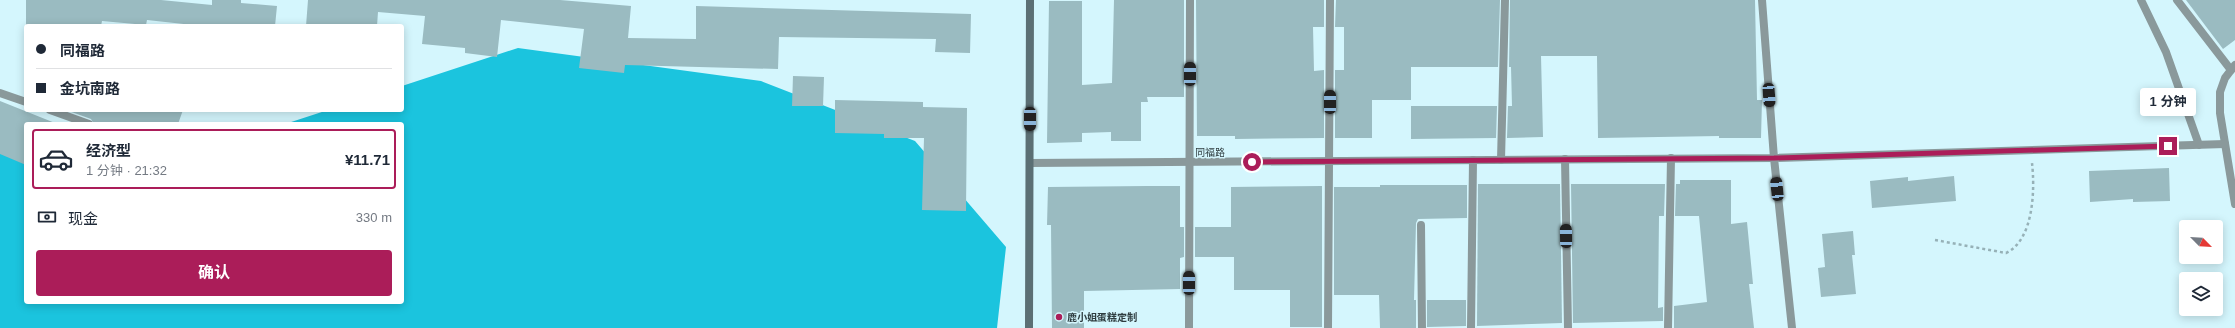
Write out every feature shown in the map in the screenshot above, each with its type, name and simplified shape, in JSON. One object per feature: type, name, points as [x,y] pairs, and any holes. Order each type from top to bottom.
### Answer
[{"type":"street","points":[[1029,328],[1030,0]]},
{"type":"street","points":[[1189,328],[1190,0]]},
{"type":"street","points":[[1328,328],[1330,0]]},
{"type":"street","points":[[1501,160],[1505,0]]},
{"type":"street","points":[[1762,0],[1774,158],[1792,328]]},
{"type":"street","points":[[2141,0],[2166,52],[2199,145]]},
{"type":"street","points":[[2177,0],[2233,68],[2220,92],[2225,144],[2235,204]]},
{"type":"street","points":[[0,93],[24,101]]},
{"type":"street","points":[[56,112],[83,122]]},
{"type":"street","name":"同福路","points":[[1030,163],[1774,158],[2225,144]]},
{"type":"street","points":[[1668,328],[1671,158]]},
{"type":"street","points":[[1566,159],[1568,328]]},
{"type":"street","points":[[1471,328],[1473,160]]},
{"type":"street","points":[[1421,225],[1422,328]]},
{"type":"path","points":[[1935,240],[2006,253],[2013,250],[2024,232],[2032,207],[2034,181],[2031,150]]},
{"type":"shaded area","points":[[518,48],[761,81],[915,141],[1006,247],[997,328],[0,328],[0,145],[24,145],[24,304],[404,304],[404,122],[291,122],[322,112],[404,112],[404,85]]},
{"type":"building","points":[[26,0],[161,0],[212,5],[212,0],[241,0],[241,3],[277,6],[275,24],[184,24],[147,20],[146,24],[102,21],[101,24],[26,24]]},
{"type":"building","points":[[308,0],[560,0],[631,6],[628,38],[696,39],[696,6],[971,14],[970,53],[935,52],[936,39],[779,37],[778,69],[625,65],[624,73],[579,68],[584,29],[501,20],[497,57],[465,53],[465,48],[422,44],[425,16],[378,12],[377,24],[306,24]]},
{"type":"building","points":[[1114,0],[1184,0],[1184,97],[1147,97],[1148,102],[1141,102],[1141,141],[1111,141],[1111,132],[1082,133],[1082,142],[1047,143],[1049,1],[1082,1],[1082,85],[1112,83]]},
{"type":"building","points":[[1196,0],[1324,0],[1324,27],[1313,27],[1314,71],[1324,70],[1324,138],[1235,139],[1235,136],[1197,136]]},
{"type":"building","points":[[1336,0],[1500,0],[1498,67],[1411,67],[1411,100],[1372,100],[1372,138],[1335,138],[1335,70],[1344,70],[1344,27],[1335,27]]},
{"type":"building","points":[[1510,0],[1755,0],[1757,100],[1762,100],[1761,138],[1719,138],[1719,136],[1598,138],[1597,56],[1541,56],[1543,137],[1507,138],[1508,106],[1512,106],[1511,67],[1509,67]]},
{"type":"building","points":[[2186,0],[2235,0],[2235,40],[2223,49]]},
{"type":"building","points":[[793,76],[824,77],[823,106],[792,106]]},
{"type":"building","points":[[835,100],[923,102],[923,107],[967,108],[966,211],[922,210],[924,138],[884,138],[884,134],[835,133]]},
{"type":"building","points":[[0,101],[24,111],[24,112],[52,122],[24,122],[24,164],[0,154]]},
{"type":"building","points":[[1411,106],[1497,106],[1496,138],[1411,139]]},
{"type":"building","points":[[72,112],[182,112],[179,122],[93,122],[91,119]]},
{"type":"building","points":[[2169,168],[2170,201],[2133,202],[2133,199],[2090,202],[2089,171]]},
{"type":"building","points":[[1954,176],[1956,201],[1872,208],[1870,181],[1908,177],[1908,181]]},
{"type":"building","points":[[1680,180],[1731,180],[1731,224],[1747,222],[1753,284],[1749,284],[1754,328],[1674,328],[1674,306],[1707,302],[1699,216],[1675,216],[1676,184],[1680,184]]},
{"type":"building","points":[[1478,184],[1560,184],[1562,323],[1477,326]]},
{"type":"building","points":[[1571,184],[1665,184],[1664,216],[1659,216],[1658,308],[1663,307],[1663,321],[1573,323]]},
{"type":"building","points":[[1380,185],[1467,185],[1467,218],[1418,219],[1416,223],[1414,300],[1416,300],[1416,328],[1380,328],[1379,295],[1334,295],[1334,187],[1380,187]]},
{"type":"building","points":[[1180,186],[1180,227],[1184,227],[1184,257],[1180,258],[1180,289],[1084,291],[1084,328],[1052,328],[1051,225],[1047,225],[1048,187]]},
{"type":"building","points":[[1322,186],[1322,327],[1290,327],[1290,290],[1234,290],[1234,257],[1195,257],[1195,227],[1231,227],[1231,187]]},
{"type":"building","points":[[1853,231],[1855,255],[1852,255],[1856,294],[1821,297],[1818,268],[1825,267],[1822,234]]},
{"type":"building","points":[[1427,300],[1466,300],[1466,326],[1427,327]]},
{"type":"place","name":"鹿小姐蛋糕定制","points":[[1059,317]]},
{"type":"route","points":[[1252,162],[1774,158],[2168,146]]}]
